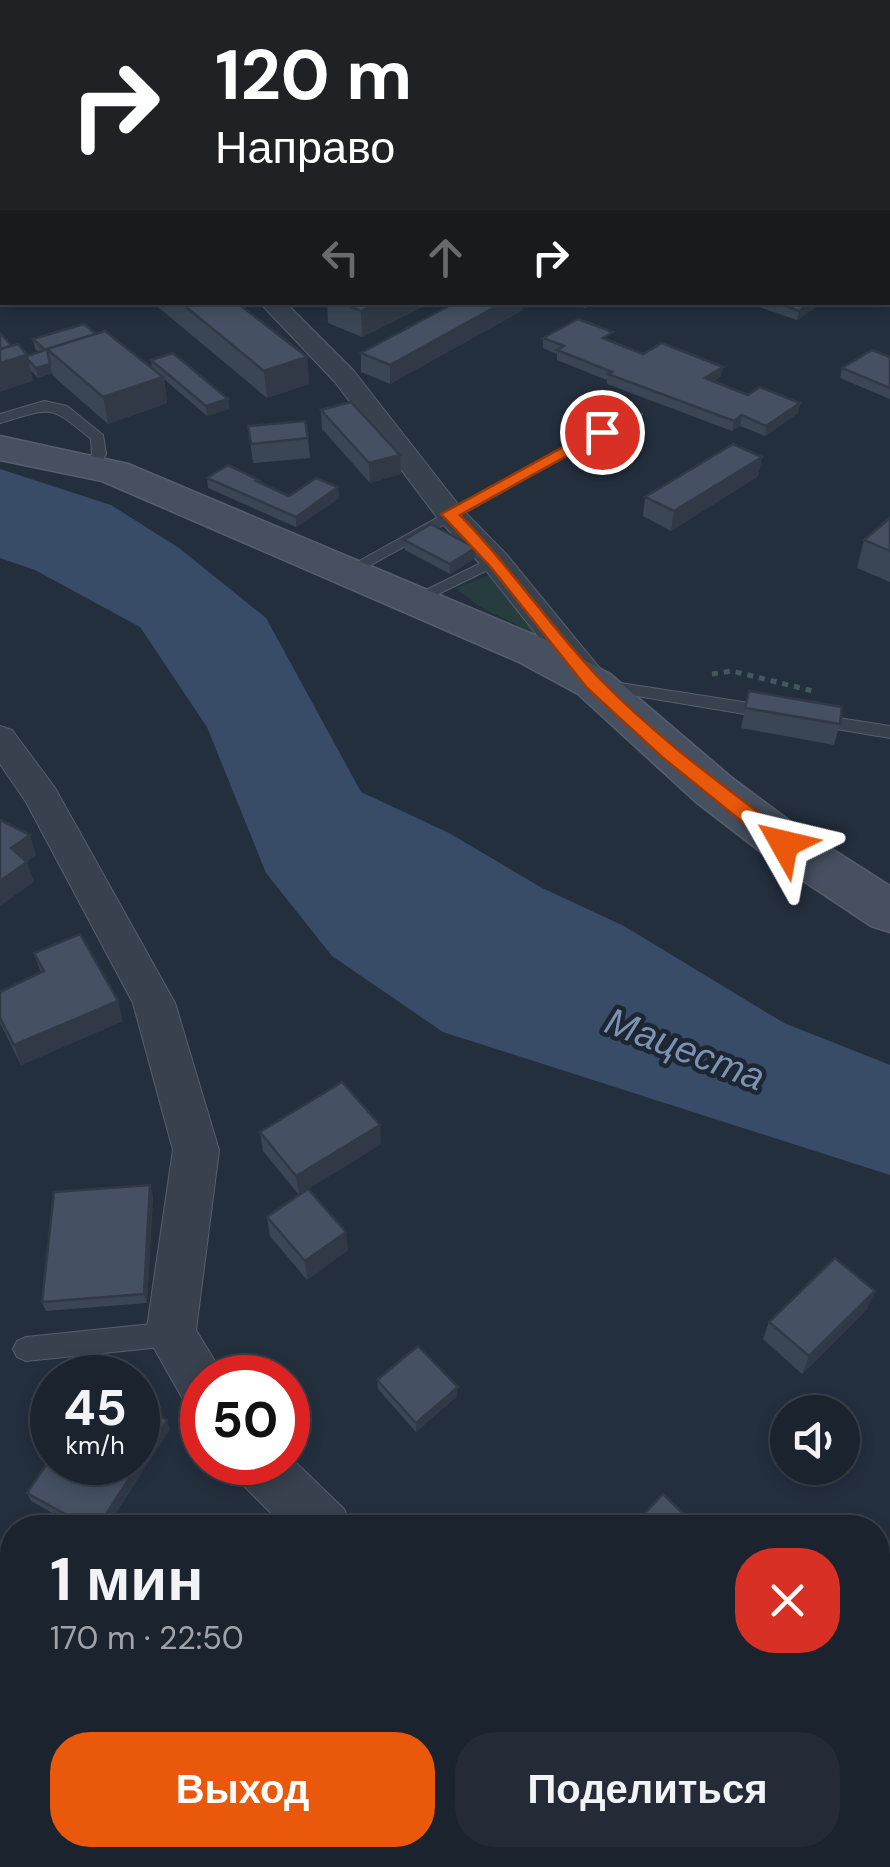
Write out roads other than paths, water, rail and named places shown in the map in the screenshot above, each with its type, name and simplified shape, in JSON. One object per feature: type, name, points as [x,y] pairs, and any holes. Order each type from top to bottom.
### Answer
[{"type":"main road","points":[[0,448],[93,467],[154,488],[480,625],[594,684],[714,790],[784,844],[890,912]]},
{"type":"street","points":[[275,305],[344,376],[450,514],[495,561],[594,684]]},
{"type":"street","points":[[0,738],[42,797],[154,1003],[196,1150],[171,1334],[184,1355]]},
{"type":"street","points":[[281,1485],[312,1515]]},
{"type":"lane","points":[[0,419],[43,404],[62,408],[98,438],[99,454],[93,467]]},
{"type":"lane","points":[[348,571],[636,414]]},
{"type":"lane","points":[[416,600],[495,561]]},
{"type":"lane","points":[[594,684],[890,732]]},
{"type":"lane","points":[[26,1349],[171,1334]]},
{"type":"water","name":"Мацеста","points":[[0,469],[111,505],[179,548],[266,618],[361,792],[449,833],[542,888],[624,926],[784,1023],[890,1065],[890,1175],[443,1032],[332,956],[266,873],[207,727],[140,627],[35,570],[0,558]]}]
